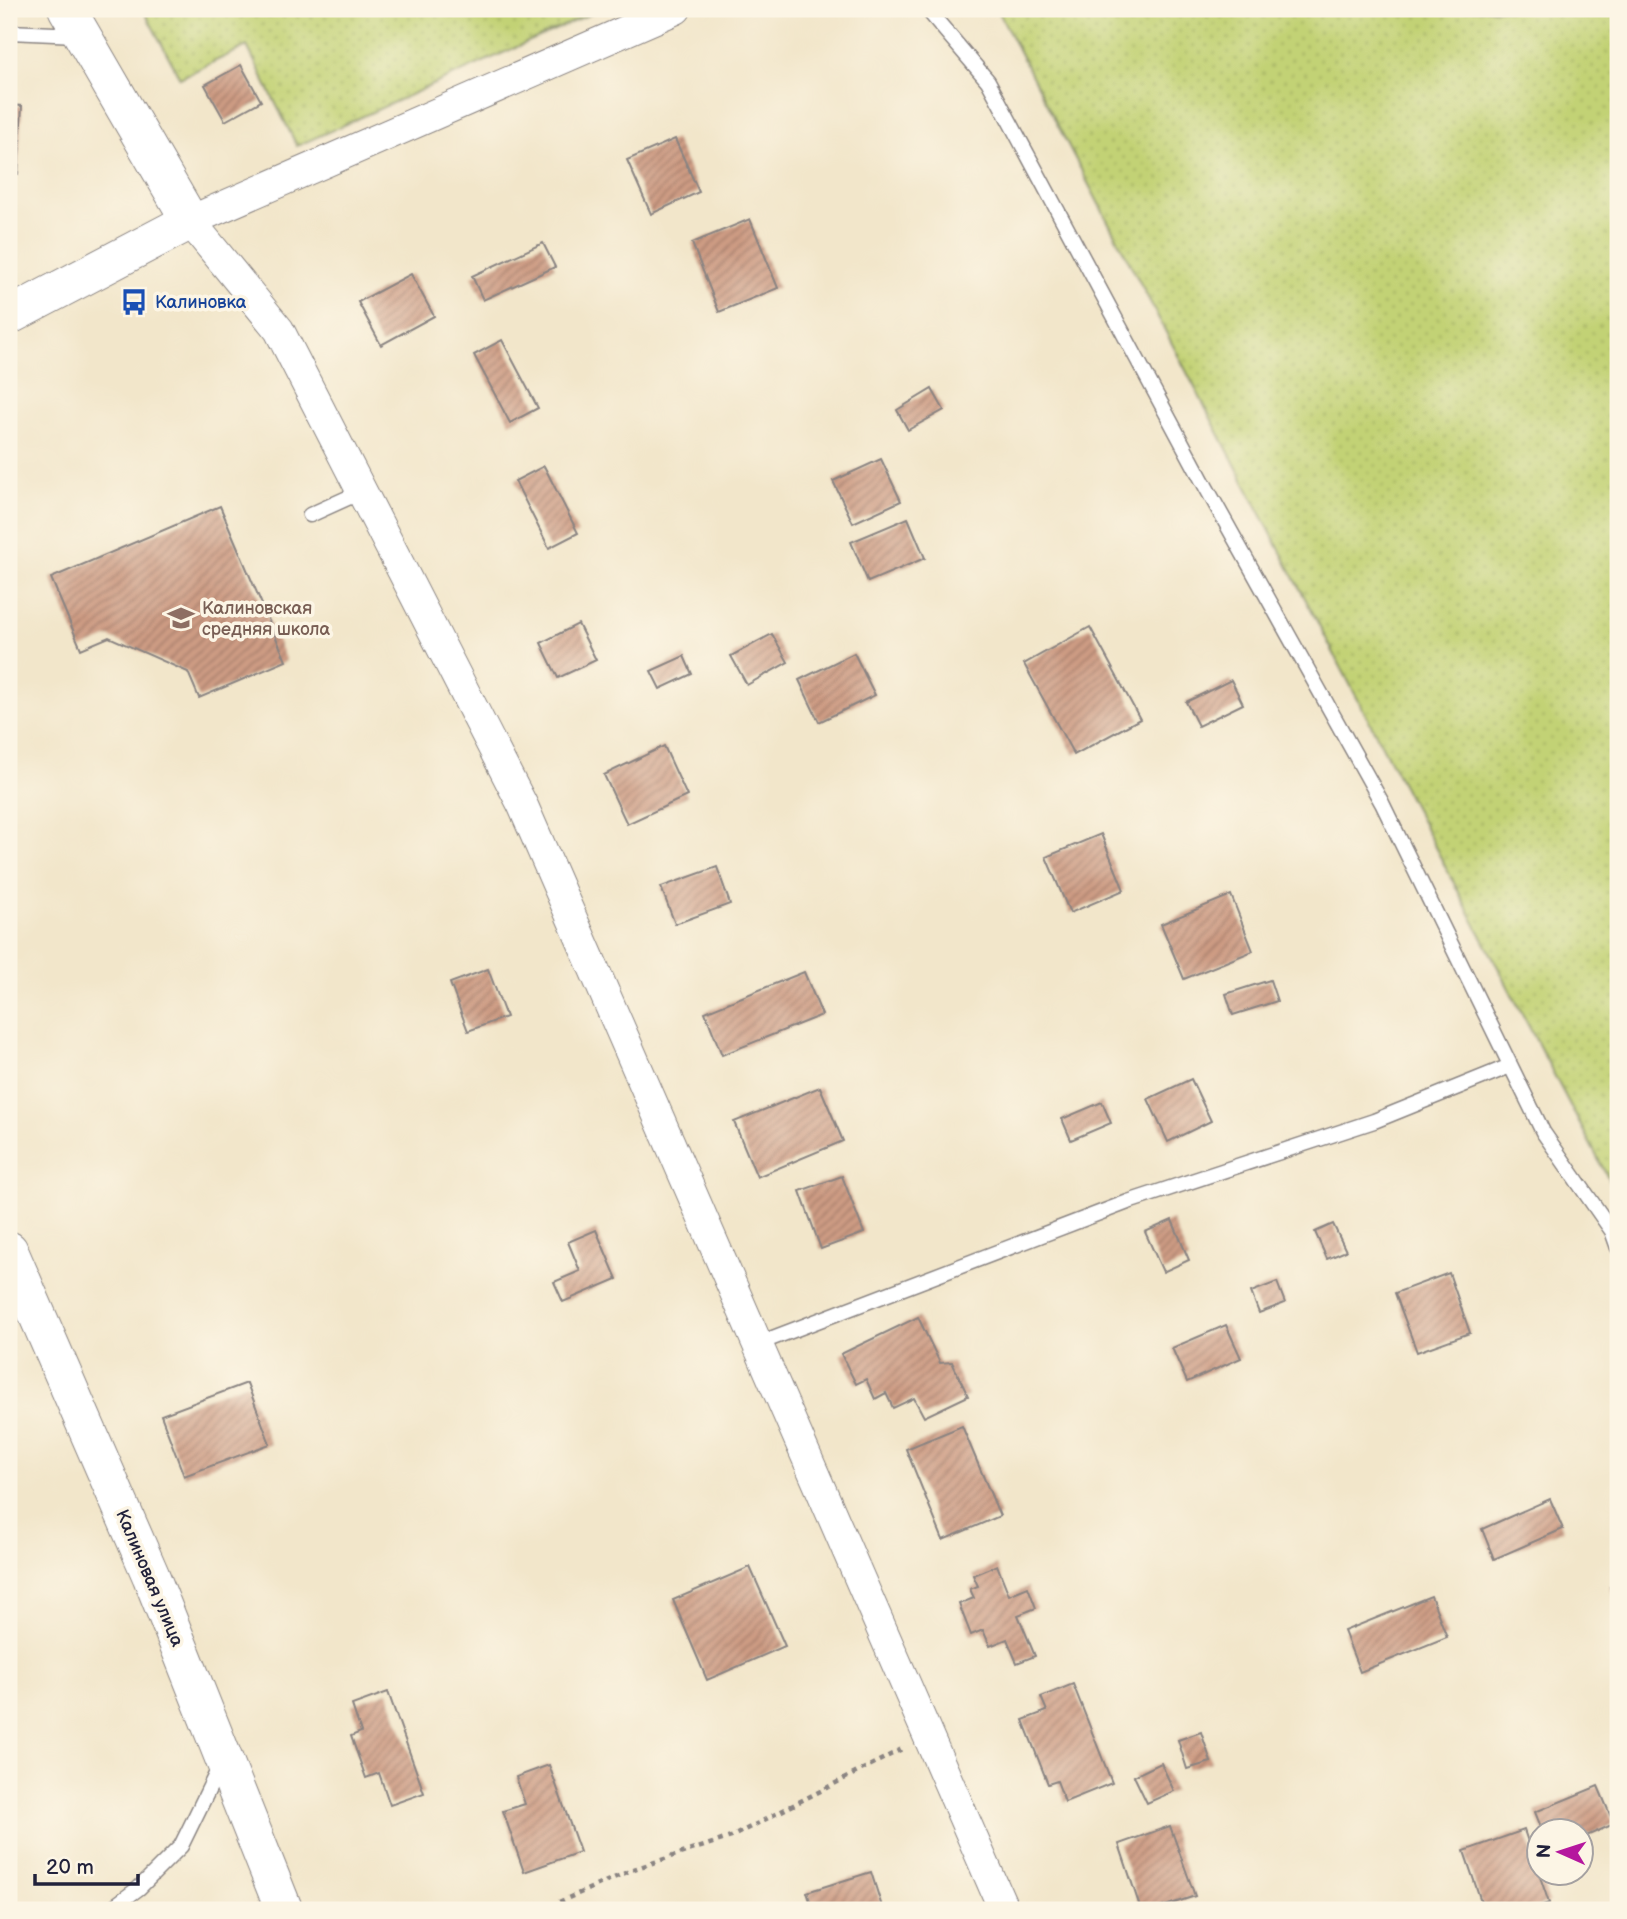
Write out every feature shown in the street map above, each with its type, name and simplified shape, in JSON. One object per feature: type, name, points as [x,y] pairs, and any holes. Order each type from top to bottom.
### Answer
[{"type":"street","points":[[9,316],[190,221],[676,9]]},
{"type":"street","points":[[75,22],[190,221],[279,330],[523,806],[1004,1910]]},
{"type":"street","name":"Калиновая улица","points":[[9,1250],[151,1576],[284,1910]]},
{"type":"lane","points":[[927,9],[988,82],[1202,480],[1382,803],[1542,1132],[1612,1231],[1618,1248]]},
{"type":"lane","points":[[9,32],[75,22]]},
{"type":"lane","points":[[310,515],[363,491]]},
{"type":"lane","points":[[757,1344],[1128,1202],[1374,1121],[1510,1066]]},
{"type":"lane","points":[[109,1910],[139,1888],[181,1846],[223,1758]]},
{"type":"path","points":[[541,1910],[634,1869],[730,1837],[928,1736]]},
{"type":"green space","points":[[143,9],[601,9],[297,146],[247,46],[180,78]]},
{"type":"green space","points":[[997,9],[1618,9],[1618,1197]]},
{"type":"building","points":[[241,65],[261,101],[225,121],[205,85]]},
{"type":"building","points":[[9,105],[22,106],[18,174],[9,173]]},
{"type":"building","points":[[675,139],[699,192],[651,214],[627,160]]},
{"type":"building","points":[[750,219],[778,288],[719,312],[692,243]]},
{"type":"building","points":[[543,243],[555,267],[483,300],[472,276]]},
{"type":"building","points":[[411,274],[434,316],[381,345],[358,302]]},
{"type":"building","points":[[502,340],[538,408],[510,423],[474,355]]},
{"type":"building","points":[[932,389],[944,410],[908,430],[897,410]]},
{"type":"building","points":[[881,459],[901,501],[853,523],[833,481]]},
{"type":"building","points":[[544,466],[578,533],[549,548],[515,481]]},
{"type":"building","points":[[220,506],[286,661],[199,698],[188,672],[109,637],[81,649],[51,578]]},
{"type":"building","points":[[908,518],[925,558],[868,582],[851,542]]},
{"type":"building","points":[[578,624],[596,660],[558,678],[541,643]]},
{"type":"building","points":[[1090,627],[1140,719],[1074,755],[1024,664]]},
{"type":"building","points":[[772,634],[788,662],[747,685],[731,656]]},
{"type":"building","points":[[854,653],[875,695],[819,722],[799,680]]},
{"type":"building","points":[[684,656],[692,674],[660,689],[651,671]]},
{"type":"building","points":[[1231,680],[1243,704],[1198,726],[1186,702]]},
{"type":"building","points":[[664,746],[687,796],[627,824],[604,775]]},
{"type":"building","points":[[1101,834],[1124,890],[1070,913],[1046,857]]},
{"type":"building","points":[[717,867],[730,904],[675,924],[661,887]]},
{"type":"building","points":[[1231,895],[1253,951],[1184,979],[1161,924]]},
{"type":"building","points":[[488,969],[506,1017],[468,1031],[450,983]]},
{"type":"building","points":[[804,972],[822,1015],[722,1055],[705,1012]]},
{"type":"building","points":[[1270,980],[1277,1001],[1233,1015],[1226,994]]},
{"type":"building","points":[[1191,1079],[1211,1121],[1168,1142],[1148,1099]]},
{"type":"building","points":[[820,1087],[843,1141],[757,1177],[734,1122]]},
{"type":"building","points":[[1102,1102],[1111,1123],[1071,1140],[1062,1119]]},
{"type":"building","points":[[842,1176],[864,1233],[821,1249],[800,1191]]},
{"type":"building","points":[[1172,1220],[1189,1260],[1163,1272],[1145,1232]]},
{"type":"building","points":[[1333,1224],[1346,1251],[1327,1259],[1315,1232]]},
{"type":"building","points":[[596,1230],[617,1279],[563,1302],[554,1282],[580,1271],[568,1242]]},
{"type":"building","points":[[1449,1273],[1470,1333],[1417,1352],[1395,1293]]},
{"type":"building","points":[[1277,1282],[1285,1303],[1259,1313],[1251,1292]]},
{"type":"building","points":[[918,1317],[940,1363],[952,1362],[968,1396],[924,1417],[914,1398],[893,1408],[886,1393],[875,1399],[866,1379],[856,1384],[841,1354]]},
{"type":"building","points":[[1226,1325],[1241,1358],[1187,1382],[1172,1348]]},
{"type":"building","points":[[247,1383],[270,1444],[184,1476],[161,1415]]},
{"type":"building","points":[[962,1426],[1000,1516],[943,1540],[906,1449]]},
{"type":"building","points":[[1550,1499],[1563,1529],[1494,1559],[1482,1529]]},
{"type":"building","points":[[997,1565],[1009,1595],[1028,1587],[1036,1608],[1018,1615],[1035,1656],[1017,1663],[1007,1639],[990,1646],[983,1630],[971,1635],[959,1604],[974,1598],[970,1589],[978,1586],[973,1575]]},
{"type":"building","points":[[750,1567],[785,1646],[707,1680],[673,1600]]},
{"type":"building","points":[[1618,1584],[1618,1605],[1610,1587]]},
{"type":"building","points":[[1431,1596],[1447,1637],[1360,1672],[1344,1631]]},
{"type":"building","points":[[1073,1684],[1112,1783],[1065,1802],[1057,1781],[1048,1784],[1023,1720],[1047,1711],[1041,1697]]},
{"type":"building","points":[[388,1692],[424,1793],[390,1805],[379,1773],[366,1778],[351,1736],[361,1732],[352,1705]]},
{"type":"building","points":[[1201,1732],[1211,1762],[1187,1769],[1178,1740]]},
{"type":"building","points":[[1161,1763],[1174,1791],[1147,1803],[1134,1776]]},
{"type":"building","points":[[549,1765],[580,1852],[524,1872],[503,1811],[525,1804],[516,1777]]},
{"type":"building","points":[[1598,1786],[1614,1824],[1596,1832],[1596,1818],[1537,1818],[1535,1812]]},
{"type":"building","points":[[1170,1826],[1195,1896],[1153,1910],[1141,1910],[1119,1844]]},
{"type":"building","points":[[1524,1830],[1526,1888],[1544,1888],[1549,1903],[1527,1910],[1484,1910],[1464,1851]]},
{"type":"building","points":[[871,1872],[883,1910],[813,1910],[807,1892]]},
{"type":"place","name":"Калиновка","points":[[134,302]]},
{"type":"place","name":"Калиновская средняя школа","points":[[181,618]]}]
